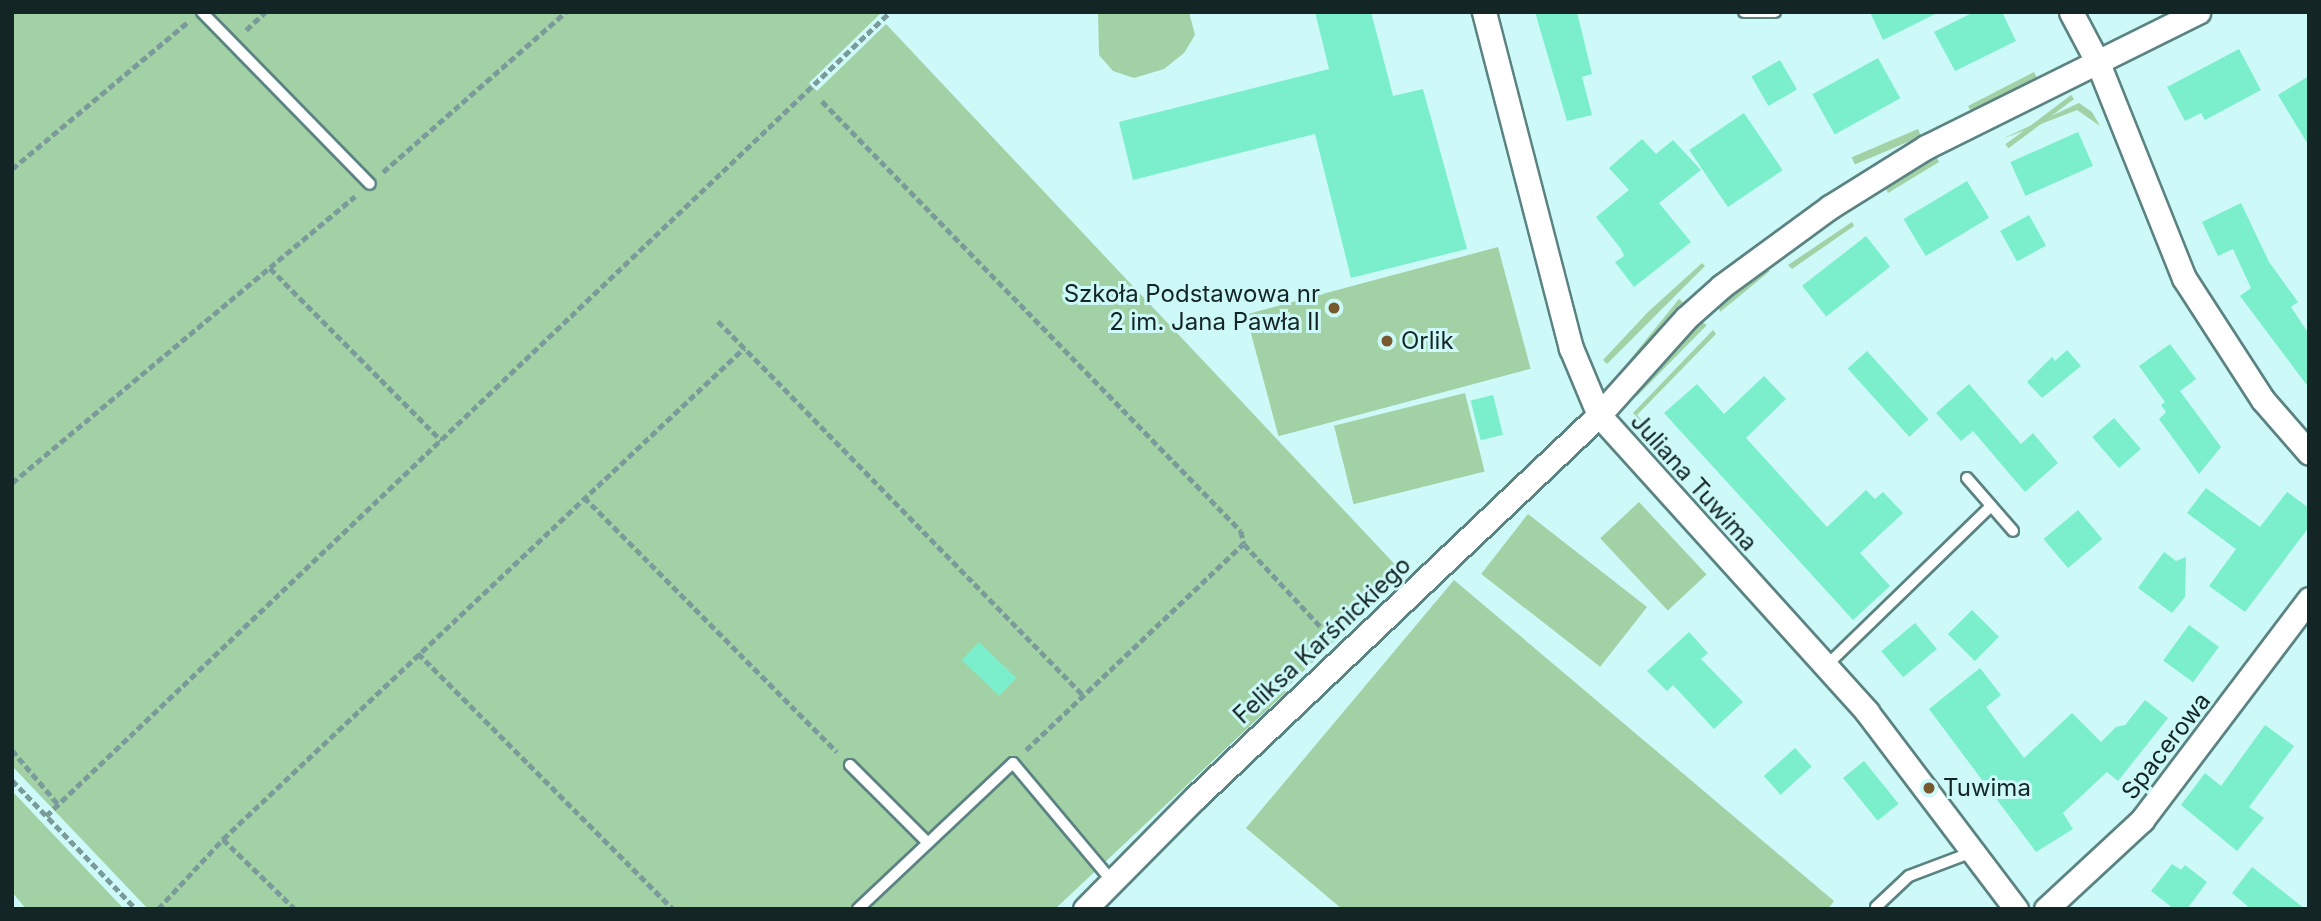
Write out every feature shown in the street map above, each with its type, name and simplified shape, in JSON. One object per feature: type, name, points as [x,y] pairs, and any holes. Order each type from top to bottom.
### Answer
[{"type":"street","name":"Juliana Tuwima","points":[[1485,12],[1571,348],[1599,415],[1826,666],[1975,851],[2016,909]]},
{"type":"street","points":[[2071,12],[2098,63],[2184,278],[2263,400],[2309,453]]},
{"type":"street","name":"Feliksa Karśnickiego","points":[[1085,909],[1346,654],[1599,415],[1686,318],[1830,207],[1926,146],[2197,12]]},
{"type":"street","name":"Spacerowa","points":[[2046,909],[2142,821],[2309,599]]},
{"type":"lane","points":[[201,12],[370,184]]},
{"type":"lane","points":[[1744,12],[1775,12]]},
{"type":"lane","points":[[1967,478],[2013,531]]},
{"type":"lane","points":[[1826,666],[1991,506]]},
{"type":"lane","points":[[858,909],[1013,763],[1112,881]]},
{"type":"lane","points":[[850,765],[928,843]]},
{"type":"lane","points":[[1876,907],[1909,876],[1975,851]]},
{"type":"path","points":[[12,169],[201,12]]},
{"type":"path","points":[[232,43],[265,12]]},
{"type":"path","points":[[12,483],[370,184],[566,12]]},
{"type":"path","points":[[46,816],[890,12]]},
{"type":"path","points":[[822,101],[1241,531],[1244,544],[1346,654]]},
{"type":"path","points":[[270,268],[441,440]]},
{"type":"path","points":[[718,321],[1084,696]]},
{"type":"path","points":[[158,909],[223,839],[744,348]]},
{"type":"path","points":[[584,498],[850,765]]},
{"type":"path","points":[[1013,763],[1244,544]]},
{"type":"path","points":[[418,653],[673,909]]},
{"type":"path","points":[[12,750],[58,804]]},
{"type":"path","points":[[12,780],[136,909]]},
{"type":"path","points":[[223,839],[295,909]]},
{"type":"green space","points":[[12,12],[882,12],[809,83],[817,91],[886,24],[1404,574],[1284,690],[1286,692],[1055,909],[148,909],[12,766]]},
{"type":"green space","points":[[1098,12],[1189,12],[1195,35],[1184,53],[1164,69],[1134,78],[1113,71],[1099,55]]},
{"type":"green space","points":[[2034,72],[2038,80],[1970,110],[1968,106]]},
{"type":"green space","points":[[2071,95],[2074,99],[2009,148],[2006,144]]},
{"type":"green space","points":[[2079,103],[2092,112],[2100,126],[2077,110],[2002,139]]},
{"type":"green space","points":[[1918,129],[1921,136],[1855,164],[1852,157]]},
{"type":"green space","points":[[1936,155],[1939,162],[1888,193],[1884,185]]},
{"type":"green space","points":[[1852,222],[1854,226],[1792,269],[1788,265]]},
{"type":"green space","name":"Orlik","points":[[1498,247],[1531,369],[1279,436],[1246,315]]},
{"type":"green space","points":[[1702,263],[1705,266],[1607,364],[1603,360],[1648,312]]},
{"type":"green space","points":[[1763,267],[1770,271],[1720,312],[1718,303]]},
{"type":"green space","points":[[1679,299],[1684,303],[1623,378],[1618,374]]},
{"type":"green space","points":[[1700,321],[1707,325],[1637,396],[1633,392]]},
{"type":"green space","points":[[1713,330],[1716,334],[1637,415],[1672,455],[1669,458],[1633,413]]},
{"type":"green space","points":[[1465,393],[1485,472],[1354,504],[1334,426]]},
{"type":"green space","points":[[1639,502],[1707,574],[1668,611],[1600,538]]},
{"type":"green space","points":[[1528,514],[1647,607],[1600,667],[1481,574]]},
{"type":"green space","points":[[1454,580],[1834,901],[1828,909],[1342,909],[1246,828]]},
{"type":"green space","points":[[12,791],[124,909],[26,909],[12,892]]},
{"type":"building","points":[[1315,12],[1371,12],[1393,96],[1423,89],[1467,249],[1351,278],[1315,134],[1133,180],[1119,122],[1329,69]]},
{"type":"building","points":[[1535,12],[1577,12],[1592,74],[1582,77],[1592,115],[1567,121]]},
{"type":"building","points":[[1870,12],[1939,12],[1883,40]]},
{"type":"building","points":[[1974,12],[2002,12],[2016,41],[1955,71],[1934,32]]},
{"type":"building","points":[[2239,49],[2261,90],[2205,120],[2201,113],[2185,121],[2167,87]]},
{"type":"building","points":[[1878,58],[1900,98],[1835,135],[1812,94]]},
{"type":"building","points":[[1780,60],[1797,89],[1768,106],[1751,76]]},
{"type":"building","points":[[2309,76],[2309,146],[2278,95]]},
{"type":"building","points":[[1744,113],[1783,170],[1728,207],[1689,150]]},
{"type":"building","points":[[2078,132],[2093,166],[2025,196],[2010,162]]},
{"type":"building","points":[[1642,139],[1656,154],[1673,140],[1701,170],[1659,203],[1691,242],[1634,287],[1615,262],[1624,256],[1621,249],[1596,217],[1629,190],[1609,168]]},
{"type":"building","points":[[1967,181],[1989,218],[1926,256],[1904,219]]},
{"type":"building","points":[[2241,203],[2269,262],[2298,302],[2291,307],[2309,334],[2309,388],[2240,296],[2251,288],[2233,249],[2218,256],[2202,222]]},
{"type":"building","points":[[2029,215],[2046,246],[2017,262],[2000,231]]},
{"type":"building","points":[[1866,236],[1890,267],[1826,317],[1802,286]]},
{"type":"building","points":[[2170,344],[2196,379],[2180,391],[2221,447],[2199,474],[2159,419],[2166,412],[2161,405],[2165,402],[2139,366]]},
{"type":"building","points":[[2067,350],[2081,366],[2042,398],[2027,382],[2052,357],[2055,361]]},
{"type":"building","points":[[1867,351],[1929,419],[1909,437],[1848,368]]},
{"type":"building","points":[[1764,376],[1786,399],[1746,438],[1827,527],[1866,490],[1875,499],[1883,492],[1903,513],[1860,553],[1890,586],[1853,620],[1664,413],[1697,384],[1724,414]]},
{"type":"building","points":[[1969,384],[2021,444],[2033,433],[2058,463],[2025,492],[1973,431],[1961,441],[1936,413]]},
{"type":"building","points":[[1493,395],[1503,435],[1481,440],[1471,401]]},
{"type":"building","points":[[2114,418],[2141,449],[2119,468],[2092,437]]},
{"type":"building","points":[[2206,488],[2260,527],[2287,492],[2309,508],[2309,527],[2245,612],[2209,586],[2236,549],[2187,513]]},
{"type":"building","points":[[2078,510],[2102,539],[2068,568],[2044,539]]},
{"type":"building","points":[[2164,552],[2176,561],[2186,557],[2185,597],[2172,613],[2138,588]]},
{"type":"building","points":[[1972,610],[1999,637],[1975,661],[1948,634]]},
{"type":"building","points":[[1915,623],[1937,649],[1903,677],[1881,651]]},
{"type":"building","points":[[2189,625],[2219,647],[2193,682],[2163,661]]},
{"type":"building","points":[[1689,632],[1708,653],[1701,659],[1743,702],[1714,729],[1673,685],[1667,691],[1647,671]]},
{"type":"building","points":[[979,642],[1016,678],[999,696],[962,660]]},
{"type":"building","points":[[1980,668],[2001,695],[1986,707],[2024,758],[2072,713],[2101,742],[2116,727],[2125,725],[2145,700],[2168,718],[2118,781],[2107,772],[2063,813],[2073,829],[2036,852],[1929,709]]},
{"type":"building","points":[[2265,725],[2294,746],[2249,807],[2264,818],[2237,851],[2181,805],[2205,773],[2221,786]]},
{"type":"building","points":[[1795,748],[1812,767],[1781,795],[1764,776]]},
{"type":"building","points":[[1864,761],[1899,804],[1878,821],[1843,778]]},
{"type":"building","points":[[2172,864],[2181,870],[2185,865],[2207,882],[2187,909],[2174,909],[2151,891]]},
{"type":"building","points":[[2252,867],[2305,909],[2251,909],[2232,893]]},
{"type":"place","name":"Szkoła Podstawowa nr 2 im. Jana Pawła II","points":[[1334,308]]},
{"type":"place","name":"Orlik","points":[[1387,341]]},
{"type":"place","name":"Tuwima","points":[[1929,788]]}]
